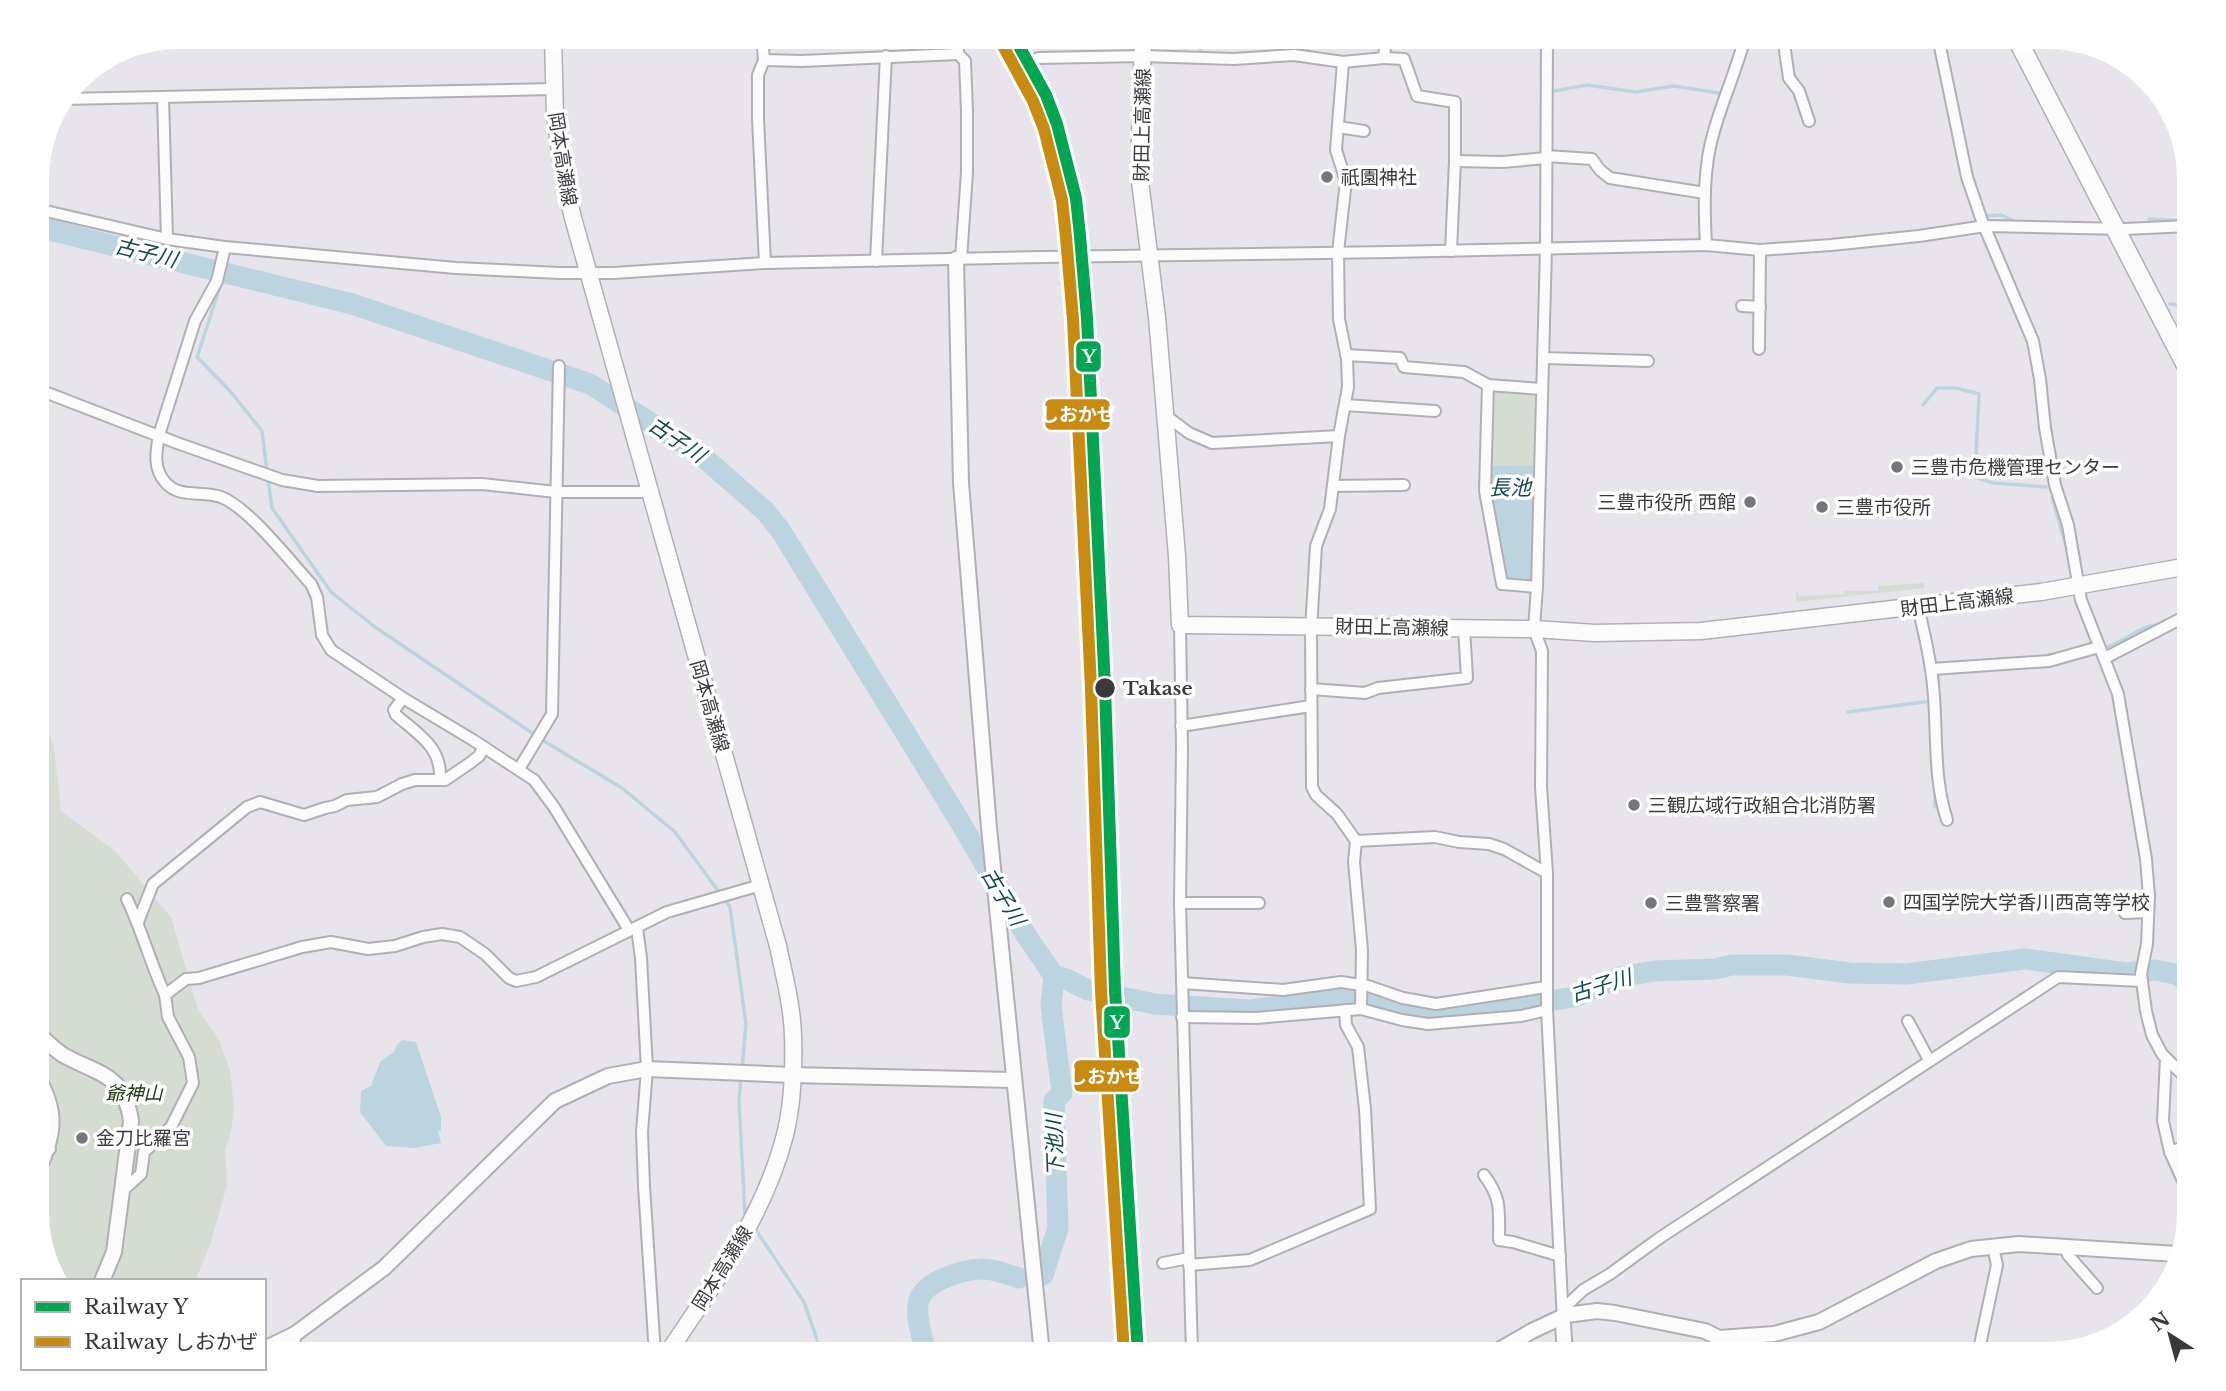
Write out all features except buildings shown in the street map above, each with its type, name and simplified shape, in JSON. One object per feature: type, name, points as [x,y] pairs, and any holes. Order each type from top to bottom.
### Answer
[{"type":"highway","points":[[2021,49],[2177,348]]},
{"type":"main road","name":"岡本高瀬線","points":[[553,49],[557,135],[564,181],[778,946],[789,995],[793,1034],[791,1098],[785,1135],[768,1187],[747,1231],[675,1342]]},
{"type":"main road","name":"財田上高瀬線","points":[[1143,49],[1139,173],[1151,256],[1166,415],[1180,625],[1534,629],[1595,633],[1701,631],[2080,585],[2177,568]]},
{"type":"street","points":[[763,49],[764,60],[758,75],[758,119],[765,263]]},
{"type":"street","points":[[958,49],[958,54],[965,61],[967,111],[967,172],[958,259],[961,483],[989,828],[1041,1342]]},
{"type":"street","points":[[1384,58],[1385,49]]},
{"type":"street","points":[[1547,49],[1546,248],[1538,587],[1534,629],[1542,651],[1541,787],[1547,873],[1546,987],[1564,1342]]},
{"type":"street","points":[[1706,245],[1707,159],[1713,132],[1741,49]]},
{"type":"street","points":[[1785,49],[1789,78],[1799,92],[1809,121]]},
{"type":"street","points":[[1940,49],[1967,177],[2033,341],[2053,474],[2068,525],[2081,600],[2118,694],[2146,859],[2147,944],[2141,974],[2146,1011],[2152,1035],[2166,1058],[2177,1069]]},
{"type":"street","points":[[764,60],[802,61],[958,54]]},
{"type":"street","points":[[1038,58],[1143,56],[1234,59],[1294,55],[1343,62],[1404,59],[1417,96],[1455,102],[1451,251]]},
{"type":"street","points":[[876,261],[886,56]]},
{"type":"street","points":[[1343,62],[1336,150],[1346,181],[1338,252],[1339,319],[1346,355],[1348,387],[1330,509],[1316,546],[1311,627],[1311,787],[1337,814],[1356,841],[1354,862],[1362,950],[1360,1006]]},
{"type":"street","points":[[77,99],[554,89]]},
{"type":"street","points":[[163,97],[167,239]]},
{"type":"street","points":[[1338,127],[1364,131]]},
{"type":"street","points":[[1455,161],[1503,162],[1546,157],[1592,159],[1610,178],[1705,193]]},
{"type":"street","points":[[49,212],[224,252],[456,268],[588,273],[765,263],[958,259],[1706,245],[1760,250],[1919,236],[1985,226],[2177,226]]},
{"type":"street","points":[[1759,349],[1760,250]]},
{"type":"street","points":[[224,252],[217,281],[195,321],[159,435],[155,455],[159,473],[166,485],[182,493],[220,497],[246,514],[311,584],[317,597],[322,635],[331,650],[534,780],[633,929],[642,957],[647,1069],[642,1132],[654,1342]]},
{"type":"street","points":[[1742,306],[1759,307]]},
{"type":"street","points":[[1346,355],[1400,358],[1404,367],[1464,372],[1488,385],[1542,389]]},
{"type":"street","points":[[1543,358],[1648,361]]},
{"type":"street","points":[[519,769],[552,714],[559,366]]},
{"type":"street","points":[[1488,385],[1485,491],[1502,584],[1538,587]]},
{"type":"street","points":[[49,394],[282,480],[318,486],[482,484],[556,492],[649,492]]},
{"type":"street","points":[[1345,405],[1435,411]]},
{"type":"street","points":[[1166,415],[1189,433],[1212,443],[1339,436]]},
{"type":"street","points":[[1333,486],[1404,485]]},
{"type":"street","points":[[1918,606],[1932,669],[1936,754],[1943,809],[1947,820]]},
{"type":"street","points":[[2105,658],[2177,621]]},
{"type":"street","points":[[1180,625],[1180,903],[1192,1342]]},
{"type":"street","points":[[1311,689],[1365,693],[1378,688],[1468,678],[1464,628]]},
{"type":"street","points":[[1932,669],[2049,661],[2099,647]]},
{"type":"street","points":[[403,698],[394,709],[396,715],[438,754],[440,780]]},
{"type":"street","points":[[1181,726],[1311,706]]},
{"type":"street","points":[[138,922],[153,884],[247,807],[260,802],[304,815],[347,800],[377,797],[402,783],[445,780],[479,756],[484,747]]},
{"type":"street","points":[[1356,841],[1434,837],[1489,845],[1504,849],[1547,873]]},
{"type":"street","points":[[165,996],[186,979],[199,978],[302,947],[331,942],[368,949],[395,946],[442,934],[460,937],[516,981],[536,977],[667,912],[761,886]]},
{"type":"street","points":[[122,1191],[141,1174],[144,1152],[171,1127],[193,1083],[189,1058],[168,1017],[165,996],[127,899]]},
{"type":"street","points":[[1180,903],[1259,903]]},
{"type":"street","points":[[2125,913],[2148,912]]},
{"type":"street","points":[[1563,1316],[1583,1290],[2058,977],[2142,981]]},
{"type":"street","points":[[1182,984],[1283,990],[1340,982],[1436,1004],[1546,987]]},
{"type":"street","points":[[1182,1017],[1256,1018],[1345,1010],[1360,1006],[1402,1020],[1428,1024],[1521,1016],[1547,1010]]},
{"type":"street","points":[[1163,1263],[1250,1260],[1370,1209],[1365,1109],[1357,1046],[1346,1025],[1345,1010]]},
{"type":"street","points":[[1908,1021],[1929,1060]]},
{"type":"street","points":[[49,1043],[62,1054],[110,1077],[128,1102],[131,1121],[114,1252],[103,1279]]},
{"type":"street","points":[[2166,1058],[2163,1121],[2170,1152],[2177,1168]]},
{"type":"street","points":[[278,1342],[295,1334],[384,1268],[555,1101],[608,1076],[647,1069],[1013,1080]]},
{"type":"street","points":[[49,1096],[55,1125],[50,1149]]},
{"type":"street","points":[[2170,1152],[2177,1149]]},
{"type":"street","points":[[1484,1175],[1494,1188],[1499,1203],[1499,1240],[1560,1256]]},
{"type":"street","points":[[1719,1338],[1774,1334],[1808,1326],[1936,1261],[1971,1249],[2018,1244],[2170,1254]]},
{"type":"street","points":[[1981,1342],[1997,1265],[1993,1247]]},
{"type":"street","points":[[2066,1247],[2068,1255],[2097,1288]]},
{"type":"street","points":[[1513,1342],[1563,1316],[1597,1311],[1615,1312],[1704,1331],[1726,1342]]},
{"type":"street","points":[[295,1334],[295,1342]]},
{"type":"street","points":[[1718,1342],[1719,1338]]},
{"type":"green space","points":[[1491,391],[1536,393],[1534,465],[1489,466]]},
{"type":"green space","points":[[1924,583],[1924,588],[1796,602],[1796,591],[1799,596],[1844,594],[1844,591],[1878,591],[1878,586]]},
{"type":"green space","name":"爺神山","points":[[49,732],[54,747],[61,811],[115,851],[171,917],[198,1010],[219,1040],[230,1071],[234,1106],[231,1133],[225,1150],[227,1185],[210,1245],[196,1279],[67,1279],[53,1246],[49,1221]]},
{"type":"water","name":"長池","points":[[1534,465],[1531,583],[1503,580],[1488,491],[1489,466]]},
{"type":"water","points":[[402,1040],[416,1042],[441,1117],[441,1131],[438,1131],[441,1143],[414,1148],[386,1146],[360,1112],[361,1091],[371,1086],[380,1062],[394,1052]]},
{"type":"waterway","points":[[1947,56],[1950,70]]},
{"type":"waterway","points":[[1554,91],[1587,85],[1636,92],[1674,86],[1719,93]]},
{"type":"waterway","points":[[1982,206],[1986,216],[2001,215],[2014,221]]},
{"type":"waterway","points":[[2149,219],[2177,220]]},
{"type":"waterway","name":"古子川","points":[[49,230],[352,304],[590,384],[701,455],[765,511],[781,531],[959,820],[1026,935],[1054,976],[1088,990],[1155,1004],[1250,1010],[1340,998],[1375,1000],[1420,1012],[1456,1013],[1574,997],[1620,977],[1655,971],[1715,969],[1732,965],[1787,965],[1850,973],[1906,974],[2025,959],[2126,973],[2155,970],[2177,975]]},
{"type":"waterway","points":[[225,272],[197,357],[230,391],[262,431],[267,472]]},
{"type":"waterway","points":[[2170,304],[2177,305]]},
{"type":"waterway","points":[[1923,405],[1937,388],[1956,388],[1979,394],[1975,477],[1993,483],[2046,487]]},
{"type":"waterway","points":[[268,479],[272,508],[331,592],[375,627],[547,743],[622,788],[675,832],[730,907],[746,1024],[742,1069]]},
{"type":"waterway","points":[[2052,497],[2067,549]]},
{"type":"waterway","points":[[2102,648],[2145,628],[2159,625]]},
{"type":"waterway","points":[[2040,657],[2060,653]]},
{"type":"waterway","points":[[1938,671],[1938,688]]},
{"type":"waterway","points":[[1848,712],[1931,703]]},
{"type":"waterway","points":[[1935,788],[1935,807]]},
{"type":"waterway","name":"下池川","points":[[1043,1275],[1058,1228],[1054,1101],[1062,1093],[1051,1006],[1054,976]]},
{"type":"waterway","points":[[741,1076],[739,1102],[745,1214],[748,1218]]},
{"type":"waterway","points":[[754,1227],[804,1302],[818,1342]]},
{"type":"waterway","name":"下池川","points":[[923,1342],[918,1305],[920,1297],[934,1284],[953,1275],[981,1269],[1019,1278]]},
{"type":"rail line","name":"しおかぜ","points":[[1005,49],[1033,101],[1044,129],[1062,200],[1066,237],[1073,319],[1091,688],[1101,991],[1123,1342]]},
{"type":"rail line","name":"Y","points":[[1021,49],[1046,95],[1057,124],[1076,198],[1080,236],[1087,318],[1105,687],[1115,990],[1137,1342]]},
{"type":"place","name":"祇園神社","points":[[1327,177]]},
{"type":"place","name":"三豊市危機管理センター","points":[[1897,467]]},
{"type":"place","name":"三豊市役所 西館","points":[[1750,502]]},
{"type":"place","name":"三豊市役所","points":[[1822,507]]},
{"type":"place","name":"Takase","points":[[1105,688]]},
{"type":"place","name":"三観広域行政組合北消防署","points":[[1634,805]]},
{"type":"place","name":"四国学院大学香川西高等学校","points":[[1889,902]]},
{"type":"place","name":"三豊警察署","points":[[1651,903]]},
{"type":"place","name":"金刀比羅宮","points":[[82,1138]]}]
